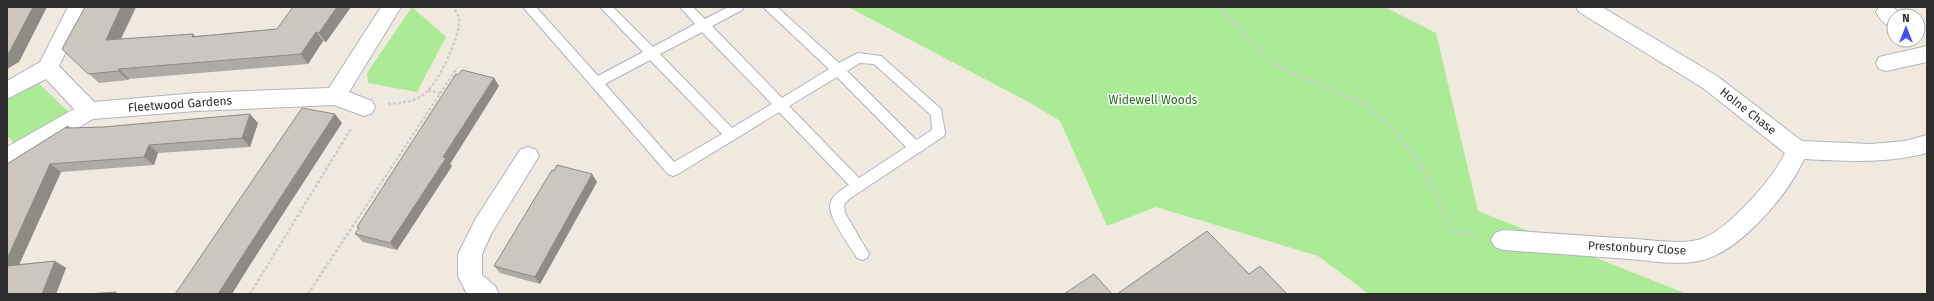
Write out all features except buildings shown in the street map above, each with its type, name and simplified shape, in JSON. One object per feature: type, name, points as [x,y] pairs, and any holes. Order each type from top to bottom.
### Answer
[{"type":"street","points":[[7,91],[48,68],[78,7]]},
{"type":"street","points":[[335,96],[392,7]]},
{"type":"street","name":"Holne Chase","points":[[1586,7],[1710,82],[1797,150]]},
{"type":"street","points":[[1886,63],[1927,53]]},
{"type":"street","points":[[48,68],[89,111]]},
{"type":"street","name":"Fleetwood Gardens","points":[[7,158],[89,111],[196,102],[335,96],[364,107]]},
{"type":"street","points":[[1797,150],[1871,153],[1905,150],[1927,144]]},
{"type":"street","name":"Prestonbury Close","points":[[1503,240],[1671,252],[1702,250],[1725,238],[1766,199],[1789,168],[1797,150]]},
{"type":"street","points":[[487,294],[474,284],[470,276],[470,254],[483,227],[528,156]]},
{"type":"lane","points":[[529,7],[673,170],[858,58],[877,59],[937,114],[939,132],[844,194],[837,204],[838,214],[862,254]]},
{"type":"lane","points":[[606,7],[731,135]]},
{"type":"lane","points":[[686,7],[742,67],[781,104],[858,185]]},
{"type":"lane","points":[[596,83],[703,24],[738,7]]},
{"type":"lane","points":[[769,7],[838,70],[915,148]]},
{"type":"path","points":[[250,294],[364,107],[400,103],[417,98],[428,90],[443,66],[452,46],[458,27],[458,18],[452,7]]},
{"type":"path","points":[[1219,7],[1272,64],[1367,105],[1398,135],[1427,174],[1452,231],[1503,240]]},
{"type":"path","points":[[308,294],[456,68]]},
{"type":"path","points":[[428,90],[440,93]]},
{"type":"green space","points":[[412,7],[446,37],[417,92],[368,83],[367,73]]},
{"type":"green space","name":"Widewell Woods","points":[[848,7],[1385,7],[1436,33],[1478,211],[1687,294],[1369,294],[1318,256],[1156,207],[1107,226],[1060,121],[1034,105]]},
{"type":"green space","points":[[36,81],[69,112],[17,146],[7,136],[7,99]]}]
